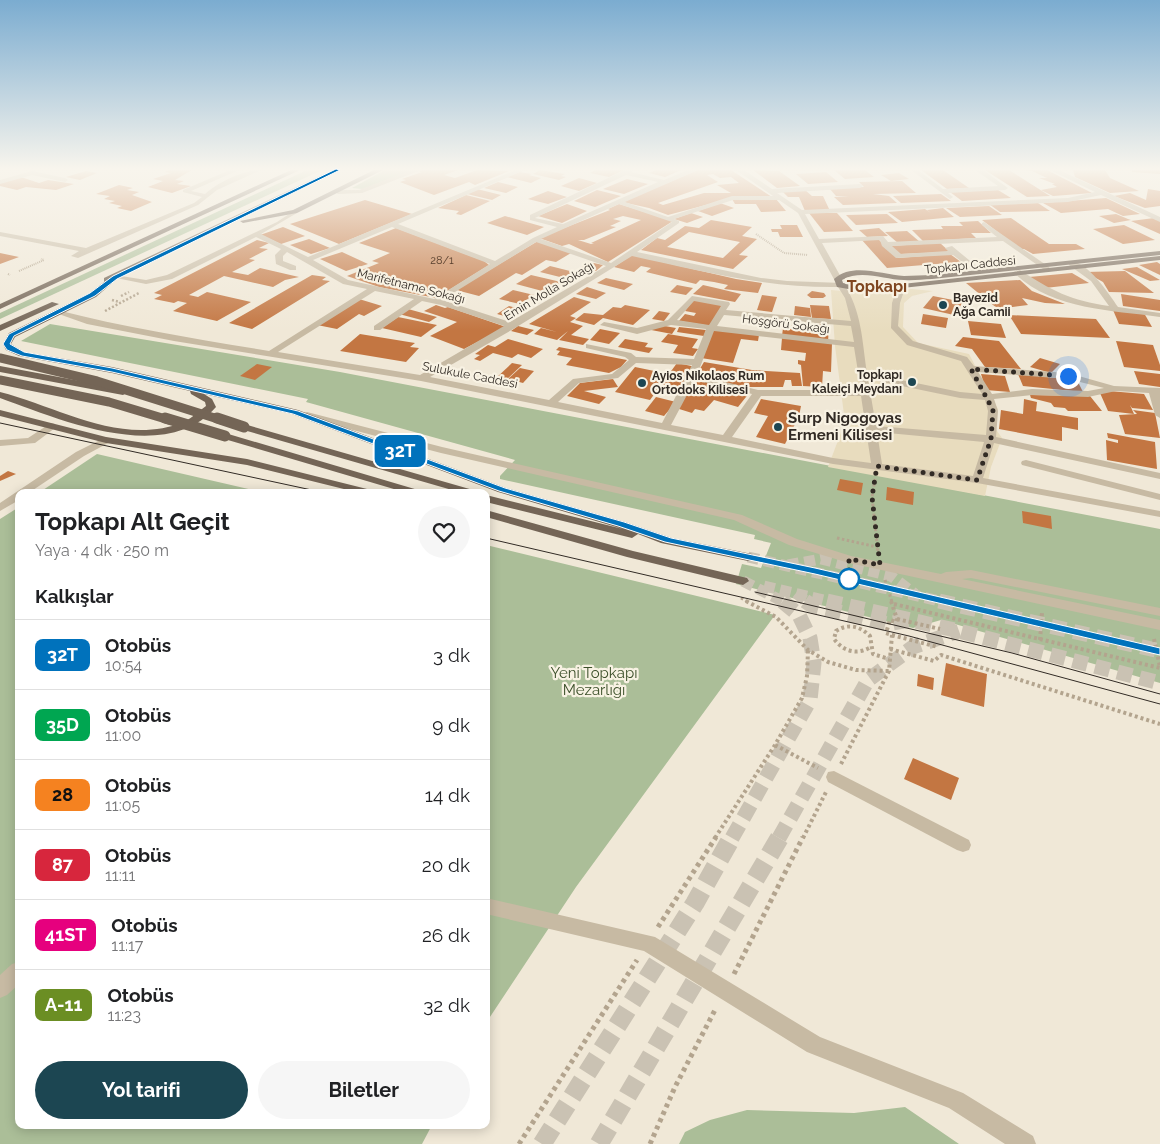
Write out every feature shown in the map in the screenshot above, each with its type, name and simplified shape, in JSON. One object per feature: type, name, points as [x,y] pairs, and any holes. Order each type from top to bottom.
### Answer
[{"type":"main road","points":[[0,307],[180,223]]},
{"type":"main road","points":[[0,328],[115,277],[227,223]]},
{"type":"main road","points":[[224,225],[233,223]]},
{"type":"main road","name":"Topkapı Caddesi","points":[[1074,265],[1160,253]]},
{"type":"main road","name":"Topkapı Caddesi","points":[[839,282],[858,273],[917,278],[1160,258]]},
{"type":"main road","name":"Topkapı Caddesi","points":[[839,282],[865,290],[1018,272],[1043,267]]},
{"type":"main road","points":[[0,298],[65,276]]},
{"type":"main road","points":[[115,277],[93,295],[12,335],[7,344],[9,348],[22,354],[112,370],[295,412],[502,490],[621,524],[668,540]]},
{"type":"main road","points":[[0,359],[44,358]]},
{"type":"main road","points":[[0,359],[97,381],[244,427],[459,489]]},
{"type":"main road","points":[[0,369],[144,397]]},
{"type":"main road","points":[[0,380],[109,402],[404,489]]},
{"type":"main road","points":[[0,395],[111,431],[142,433],[191,423],[203,416],[211,407],[209,401],[185,387]]},
{"type":"main road","points":[[0,414],[106,440],[229,459],[354,489]]},
{"type":"main road","points":[[490,499],[597,527],[748,557]]},
{"type":"main road","points":[[490,514],[742,581]]},
{"type":"main road","points":[[490,520],[528,525]]},
{"type":"street","points":[[75,256],[151,223]]},
{"type":"street","points":[[115,277],[146,282],[157,281],[274,223]]},
{"type":"street","points":[[307,260],[397,223]]},
{"type":"street","points":[[551,223],[563,226]]},
{"type":"street","points":[[434,302],[535,239],[569,223]]},
{"type":"street","name":"Emin Molla Sokağı","points":[[421,378],[612,266],[675,223]]},
{"type":"street","points":[[807,223],[849,298],[864,375],[877,466]]},
{"type":"street","points":[[984,224],[1002,239],[1043,267]]},
{"type":"street","points":[[393,225],[495,263]]},
{"type":"street","points":[[0,234],[88,251]]},
{"type":"street","name":"Marifetname Sokağı","points":[[255,234],[299,255],[346,282],[419,298],[512,326]]},
{"type":"street","points":[[817,241],[883,238],[885,244],[899,256],[956,253]]},
{"type":"street","points":[[535,239],[612,266]]},
{"type":"street","points":[[885,244],[1002,239]]},
{"type":"street","points":[[942,242],[978,272]]},
{"type":"street","points":[[286,249],[279,255],[279,262],[292,268]]},
{"type":"street","points":[[630,253],[777,284],[839,282]]},
{"type":"street","points":[[1074,265],[1094,279],[1116,310]]},
{"type":"street","points":[[1018,272],[1049,293],[1116,310],[1160,315]]},
{"type":"street","points":[[902,285],[896,303],[894,326],[910,344],[964,359],[988,397],[993,410],[991,439],[977,480]]},
{"type":"street","points":[[271,353],[374,288]]},
{"type":"street","points":[[377,328],[419,298]]},
{"type":"street","points":[[604,325],[637,331],[671,322],[692,298],[724,308],[855,324]]},
{"type":"street","points":[[665,426],[692,377],[711,328],[724,308]]},
{"type":"street","name":"Sulukule Caddesi","points":[[57,312],[87,321],[551,402],[833,461],[977,480],[1160,514]]},
{"type":"street","name":"Hoşgörü Sokağı","points":[[671,322],[858,345]]},
{"type":"street","points":[[589,346],[628,355],[634,360],[699,362]]},
{"type":"street","points":[[551,402],[576,381],[615,376],[634,360]]},
{"type":"street","points":[[971,369],[1068,376],[1116,388],[1157,391],[1160,415]]},
{"type":"street","points":[[864,375],[960,395],[988,397],[1032,392],[1088,394],[1116,388]]},
{"type":"street","points":[[692,377],[758,393],[867,393]]},
{"type":"street","points":[[725,439],[758,393]]},
{"type":"street","points":[[295,412],[441,450],[738,517],[793,542],[880,565],[1155,624]]},
{"type":"street","points":[[0,443],[31,441],[51,426]]},
{"type":"street","points":[[873,429],[991,439],[1160,476]]},
{"type":"street","points":[[80,454],[93,442],[94,437]]},
{"type":"street","points":[[28,489],[80,454],[106,440]]},
{"type":"street","points":[[1026,463],[1160,497]]},
{"type":"street","points":[[0,508],[15,498]]},
{"type":"street","points":[[934,577],[970,574],[1160,612]]},
{"type":"street","points":[[834,777],[963,845]]},
{"type":"street","points":[[490,907],[648,943],[814,1046],[956,1100],[1025,1144]]},
{"type":"street","points":[[0,988],[15,975]]},
{"type":"path","points":[[756,234],[784,253],[824,255]]},
{"type":"path","points":[[19,271],[44,260],[41,259]]},
{"type":"path","points":[[87,321],[143,291]]},
{"type":"path","points":[[112,300],[120,302]]},
{"type":"path","points":[[877,466],[872,497],[877,547],[880,565],[894,604],[896,619]]},
{"type":"path","points":[[837,538],[877,547]]},
{"type":"path","points":[[741,598],[776,617],[808,650],[828,662],[856,670],[889,671]]},
{"type":"path","points":[[1040,640],[1042,600]]},
{"type":"path","points":[[894,604],[1160,667],[1155,624]]},
{"type":"path","points":[[938,648],[886,633],[890,620],[896,622],[896,619],[940,629]]},
{"type":"path","points":[[869,648],[859,652],[846,650],[834,639],[836,631],[844,626],[861,629],[870,636],[873,654],[889,659]]},
{"type":"path","points":[[650,1144],[676,1088],[889,671],[892,634]]},
{"type":"path","points":[[890,649],[934,661],[941,655],[1160,724]]},
{"type":"path","points":[[519,1144],[775,745],[802,698],[807,676],[808,650]]},
{"type":"path","points":[[775,745],[834,777]]},
{"type":"green space","points":[[192,223],[207,223],[0,319],[0,313]]},
{"type":"green space","points":[[50,324],[340,372],[1160,529],[1160,683],[941,620],[913,628],[736,584],[742,564],[761,568],[771,543],[754,539],[755,535],[500,479],[500,476],[515,460],[306,402],[308,399],[21,341]]},
{"type":"green space","points":[[97,454],[248,489],[44,489]]},
{"type":"green space","points":[[15,510],[15,1129],[430,1129],[422,1144],[0,1144],[0,519]]},
{"type":"green space","name":"Yeni Topkapı Mezarlığı","points":[[490,546],[775,615],[576,887],[490,1017]]},
{"type":"green space","points":[[905,1107],[959,1144],[679,1144],[685,1132],[710,1120],[747,1110],[854,1113]]},
{"type":"shaded area","name":"Topkapı Kaleiçi Meydanı","points":[[911,289],[933,291],[912,296],[904,303],[903,327],[918,343],[969,354],[998,409],[995,428],[1002,438],[991,467],[985,496],[828,467],[845,422],[835,346],[831,290],[865,293]]},
{"type":"building","points":[[292,223],[389,223],[339,244],[290,224]]},
{"type":"building","points":[[488,223],[531,223],[544,227],[527,235]]},
{"type":"building","points":[[576,223],[616,223],[610,226],[616,227],[584,240],[578,240],[591,244],[634,223],[669,223],[608,262],[569,244],[562,246],[539,238]]},
{"type":"building","points":[[706,223],[731,223],[752,227],[742,236],[757,239],[739,255],[748,256],[733,269],[641,250],[657,238],[665,240],[685,226],[699,228]],"holes":[[[689,232],[740,242],[723,258],[667,247]]]},
{"type":"building","points":[[817,223],[846,223],[853,231],[824,232]]},
{"type":"building","points":[[854,223],[890,223],[856,225]]},
{"type":"building","points":[[960,223],[981,223],[991,233],[971,233],[976,238],[923,241],[912,230],[943,229],[941,226],[963,226]]},
{"type":"building","points":[[986,223],[1019,223],[1049,244],[1076,244],[1085,249],[1033,254],[1020,249]]},
{"type":"building","points":[[1136,223],[1160,223],[1160,234]]},
{"type":"building","points":[[780,225],[797,225],[803,237],[780,237],[778,232],[772,232],[771,229],[782,229]]},
{"type":"building","points":[[1124,225],[1155,240],[1123,244],[1093,229]]},
{"type":"building","points":[[283,227],[305,236],[281,244],[260,235]]},
{"type":"building","points":[[396,228],[484,261],[489,265],[436,298],[379,287],[347,276],[379,263],[372,261],[390,253],[359,243]]},
{"type":"building","points":[[879,228],[888,236],[867,237],[859,230]]},
{"type":"building","points":[[907,231],[920,242],[898,243],[885,232]]},
{"type":"building","points":[[309,239],[330,248],[311,254],[290,245]]},
{"type":"building","points":[[861,239],[878,239],[898,258],[950,254],[961,262],[887,268]]},
{"type":"building","points":[[257,240],[269,243],[259,248],[268,249],[249,259],[255,260],[232,272],[248,275],[260,268],[299,277],[285,280],[273,287],[224,276],[189,295],[198,297],[207,292],[251,302],[217,321],[173,311],[187,303],[178,301],[174,303],[154,299],[162,295],[154,293]]},
{"type":"building","points":[[538,241],[571,253],[556,262],[546,260],[522,275],[516,273],[479,296],[456,290]]},
{"type":"building","points":[[940,243],[950,252],[899,254],[890,246]]},
{"type":"building","points":[[342,252],[368,264],[346,271],[320,259]]},
{"type":"building","points":[[0,253],[19,257],[0,264]]},
{"type":"building","points":[[632,255],[736,279],[762,283],[758,293],[724,289],[728,285],[714,282],[700,280],[696,284],[646,272],[651,268],[641,266],[634,272],[614,267]]},
{"type":"building","points":[[589,262],[603,265],[596,271],[581,268]]},
{"type":"building","points":[[1157,262],[1160,264],[1160,275],[1139,265]]},
{"type":"building","points":[[550,266],[574,272],[564,278],[540,272]]},
{"type":"building","points":[[1137,267],[1160,280],[1150,281],[1122,269]]},
{"type":"building","points":[[1125,271],[1154,293],[1109,292],[1103,282],[1085,272]]},
{"type":"building","points":[[1072,273],[1089,283],[1045,288],[1029,277]]},
{"type":"building","points":[[312,275],[326,277],[322,280],[330,281],[252,329],[229,323]]},
{"type":"building","points":[[531,275],[561,282],[546,292],[516,284]]},
{"type":"building","points":[[606,278],[633,284],[624,290],[597,283]]},
{"type":"building","points":[[1020,280],[1032,291],[1065,304],[1045,303],[1022,298],[1028,305],[998,309],[966,283]]},
{"type":"building","points":[[677,285],[693,288],[686,295],[670,292]]},
{"type":"building","points":[[703,285],[741,294],[735,302],[693,294]]},
{"type":"building","points":[[587,287],[606,293],[596,299],[576,294]]},
{"type":"building","points":[[513,290],[534,295],[520,304],[499,299]]},
{"type":"building","points":[[812,291],[824,293],[826,296],[823,298],[811,298],[807,295]]},
{"type":"building","points":[[1121,294],[1160,300],[1160,311],[1123,306]]},
{"type":"building","points":[[762,295],[777,297],[772,312],[757,310]]},
{"type":"building","name":"Bayezid Ağa Camii","points":[[933,296],[963,302],[954,315],[923,308]]},
{"type":"building","points":[[574,297],[591,302],[570,316],[576,318],[570,322],[583,326],[571,335],[589,339],[583,345],[559,340],[568,331],[557,340],[534,334],[541,328],[557,332],[529,324]]},
{"type":"building","points":[[359,299],[382,306],[364,316],[359,314],[337,329],[317,325]]},
{"type":"building","points":[[694,299],[724,304],[711,326],[679,321],[685,314],[694,316],[696,313],[685,311]]},
{"type":"building","points":[[436,305],[448,307],[506,327],[464,349],[430,336],[457,322],[424,311]]},
{"type":"building","points":[[625,305],[650,310],[633,325],[603,318],[594,325],[575,320],[584,313],[603,315],[613,307],[621,308]]},
{"type":"building","points":[[810,305],[829,306],[831,319],[812,318]]},
{"type":"building","points":[[509,306],[524,310],[512,318],[497,314]]},
{"type":"building","points":[[795,306],[810,308],[811,317],[794,315]]},
{"type":"building","points":[[408,309],[437,317],[429,322],[399,314]]},
{"type":"building","points":[[1113,310],[1144,313],[1152,327],[1119,324]]},
{"type":"building","points":[[659,311],[670,313],[664,321],[652,319]]},
{"type":"building","points":[[923,314],[948,318],[946,328],[921,324]]},
{"type":"building","points":[[1009,315],[1096,319],[1110,338],[1021,334]]},
{"type":"building","points":[[398,317],[437,325],[421,337],[382,328]]},
{"type":"building","points":[[793,321],[829,325],[828,342],[782,336],[783,328],[791,329]]},
{"type":"building","points":[[968,321],[1001,324],[1006,338],[971,335]]},
{"type":"building","points":[[659,325],[676,328],[672,334],[646,329]]},
{"type":"building","points":[[518,326],[534,330],[527,335],[511,331]]},
{"type":"building","points":[[679,327],[706,330],[704,336],[677,332]]},
{"type":"building","points":[[711,328],[759,335],[758,341],[741,339],[733,363],[701,358]]},
{"type":"building","points":[[600,329],[620,333],[609,344],[590,340]]},
{"type":"building","points":[[360,334],[415,343],[410,347],[419,348],[406,362],[340,351]]},
{"type":"building","points":[[668,334],[698,339],[692,348],[698,349],[693,356],[673,353],[678,345],[661,342]]},
{"type":"building","points":[[963,337],[999,341],[1021,369],[985,367],[972,349],[955,346]]},
{"type":"building","points":[[782,338],[832,343],[831,372],[823,371],[822,387],[803,386],[801,365],[798,364],[798,360],[805,361],[806,353],[781,350]]},
{"type":"building","points":[[508,339],[543,349],[531,358],[518,354],[512,358],[493,353],[480,361],[474,359],[480,355],[475,354],[488,345],[495,347]]},
{"type":"building","points":[[625,339],[648,343],[645,347],[653,348],[649,353],[618,347]]},
{"type":"building","points":[[1116,341],[1153,345],[1160,365],[1160,371],[1124,367]]},
{"type":"building","points":[[559,347],[627,360],[621,367],[609,373],[566,365],[572,358],[557,355],[560,351],[556,350]]},
{"type":"building","points":[[1040,358],[1060,364],[1051,373],[1030,367]]},
{"type":"building","points":[[704,362],[752,370],[800,373],[802,386],[792,386],[791,380],[785,380],[783,387],[744,387],[695,377]]},
{"type":"building","points":[[512,363],[522,365],[505,381],[495,379]]},
{"type":"building","name":"Ayios Nikolaos Rum Ortodoks Kilisesi","points":[[677,363],[696,367],[678,393],[658,389],[650,400],[615,392],[635,367],[669,374]]},
{"type":"building","points":[[257,364],[272,367],[255,380],[240,376]]},
{"type":"building","points":[[520,368],[534,371],[523,383],[508,379]]},
{"type":"building","points":[[1134,371],[1160,374],[1160,387],[1139,384]]},
{"type":"building","points":[[981,374],[1005,376],[1010,392],[986,390]]},
{"type":"building","points":[[1018,374],[1077,380],[1083,392],[1023,386]]},
{"type":"building","points":[[613,379],[618,387],[584,391],[606,397],[599,404],[567,396],[580,383]]},
{"type":"building","points":[[699,379],[750,392],[738,407],[714,400],[704,411],[695,409],[692,413],[676,408]]},
{"type":"building","points":[[1109,391],[1144,394],[1153,410],[1132,408],[1130,405],[1134,414],[1108,411],[1100,393]]},
{"type":"building","points":[[1030,395],[1090,396],[1102,411],[1068,411],[1065,408],[1054,407],[1051,403],[1031,398]]},
{"type":"building","points":[[656,397],[676,402],[664,416],[645,411]]},
{"type":"building","name":"Surp Nigogoyas Ermeni Kilisesi","points":[[761,399],[801,406],[799,416],[785,444],[756,437],[768,416],[754,413]]},
{"type":"building","points":[[1024,399],[1037,402],[1036,411],[1078,418],[1078,430],[1062,427],[1062,441],[999,429],[1001,410],[1023,414]]},
{"type":"building","points":[[1133,410],[1155,413],[1160,438],[1125,434],[1119,415],[1137,414]]},
{"type":"building","points":[[1107,433],[1155,442],[1157,469],[1107,460],[1106,440],[1118,443],[1118,440],[1108,438]]},
{"type":"building","points":[[8,471],[16,474],[0,481],[0,476]]},
{"type":"building","points":[[840,479],[863,483],[861,495],[837,490]]},
{"type":"building","points":[[887,487],[914,492],[913,505],[886,500]]},
{"type":"building","points":[[1022,511],[1051,516],[1052,529],[1023,523]]},
{"type":"building","points":[[946,663],[987,674],[984,707],[941,695]]},
{"type":"building","points":[[918,674],[934,678],[933,690],[917,686]]},
{"type":"building","points":[[913,758],[959,778],[951,800],[904,779]]},
{"type":"tunnel","points":[[748,557],[944,602]]},
{"type":"tunnel","points":[[788,565],[821,559],[891,576],[915,594]]},
{"type":"tunnel","points":[[743,581],[784,602]]},
{"type":"tunnel","points":[[764,586],[832,602]]},
{"type":"tunnel","points":[[796,593],[807,602]]},
{"type":"tunnel","points":[[732,838],[810,700],[814,663],[810,638],[799,615],[782,601]]},
{"type":"tunnel","points":[[805,601],[811,605],[887,624],[911,620]]},
{"type":"tunnel","points":[[827,601],[959,631]]},
{"type":"tunnel","points":[[939,601],[1160,651]]},
{"type":"tunnel","points":[[779,838],[868,680],[913,647],[959,631]]},
{"type":"tunnel","points":[[959,631],[1160,683]]},
{"type":"tunnel","points":[[542,1144],[695,903],[732,837]]},
{"type":"tunnel","points":[[599,1144],[780,837]]},
{"type":"tram line","points":[[0,423],[307,489]]},
{"type":"tram line","points":[[490,539],[909,636],[1160,704]]},
{"type":"tram line","points":[[755,592],[1012,653],[1160,694]]},
{"type":"bus line","name":"32T","points":[[227,223],[115,277],[93,295],[12,335],[7,344],[9,348],[22,354],[141,376],[295,412],[502,490],[582,512],[668,540],[815,571],[1160,651]]},
{"type":"place","name":"Bayezid Ağa Camii","points":[[943,305]]},
{"type":"place","name":"Topkapı Kaleiçi Meydanı","points":[[912,382]]},
{"type":"place","name":"Ayios Nikolaos Rum Ortodoks Kilisesi","points":[[642,383]]},
{"type":"place","name":"Surp Nigogoyas Ermeni Kilisesi","points":[[778,427]]},
{"type":"district","name":"Topkapı","points":[[877,286]]},
{"type":"route","points":[[849,579],[849,559],[880,565],[872,497],[877,466],[977,480],[991,439],[993,410],[988,397],[971,369],[1068,376]]}]
